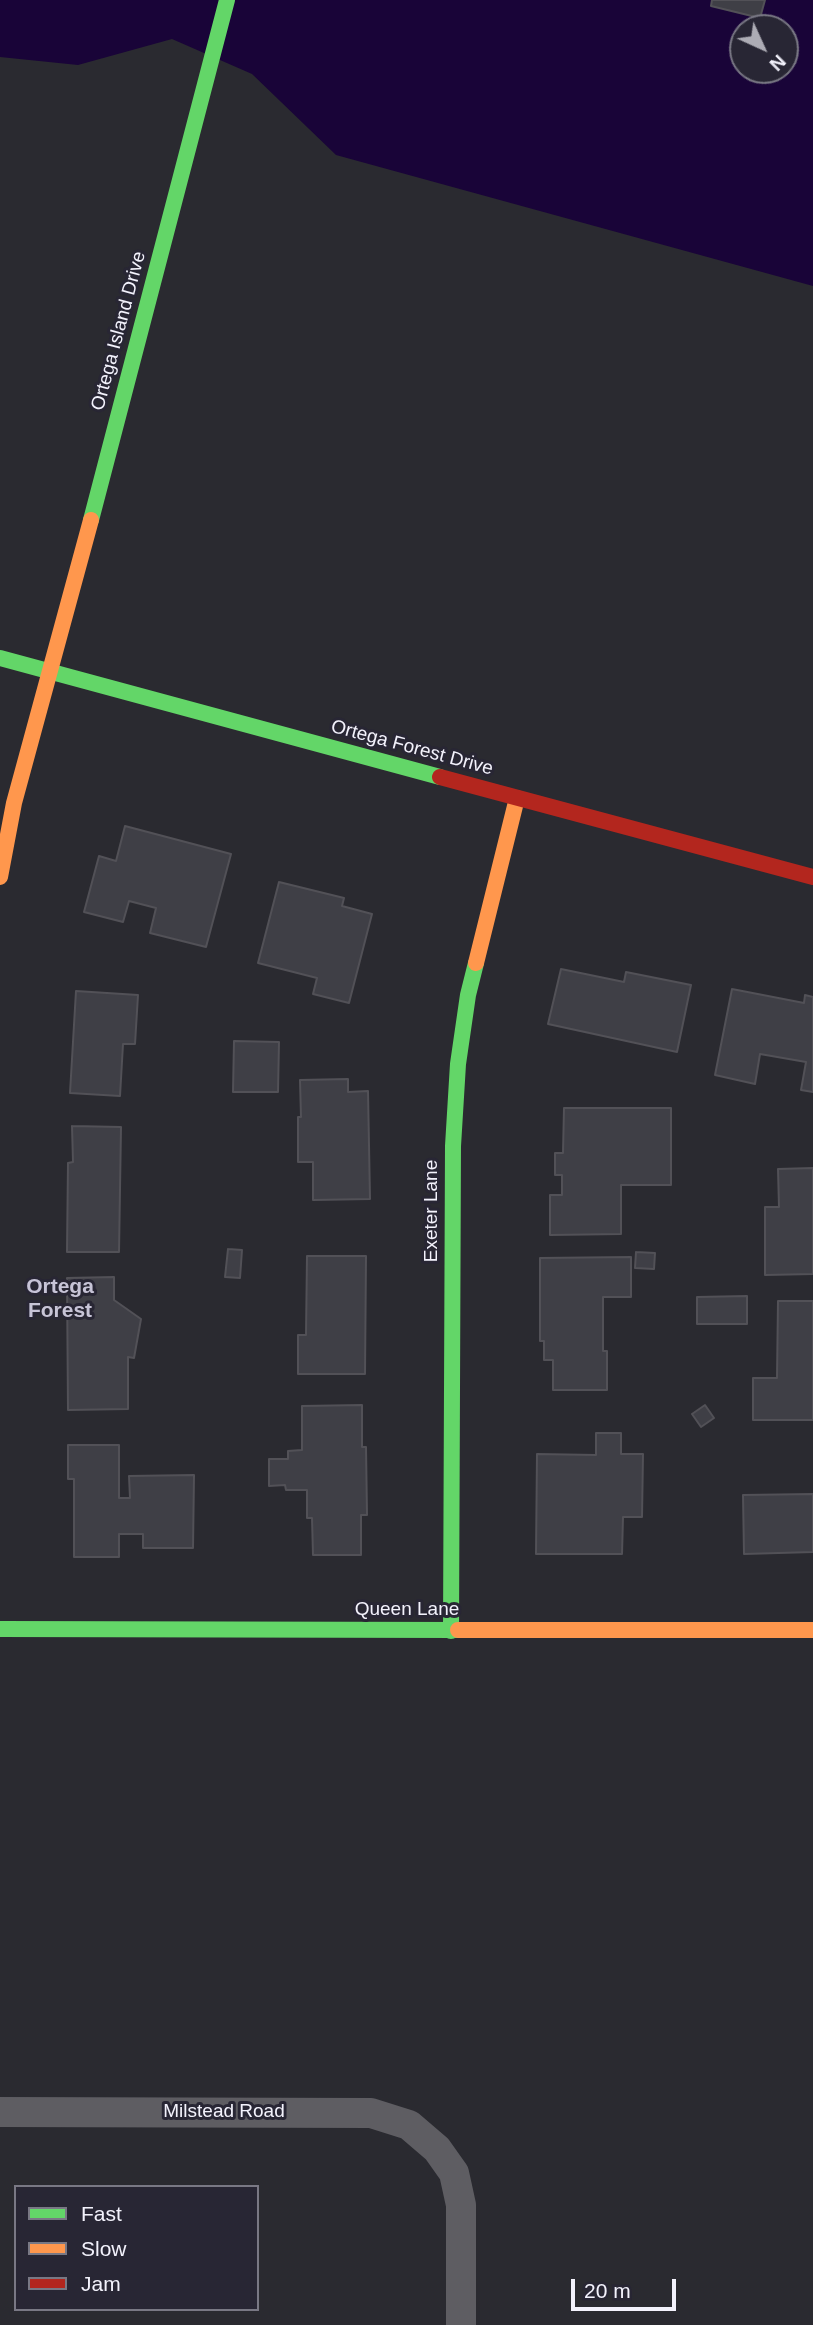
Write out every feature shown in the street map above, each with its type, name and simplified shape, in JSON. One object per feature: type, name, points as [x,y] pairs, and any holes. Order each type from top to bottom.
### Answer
[{"type":"street","name":"Ortega Island Drive","points":[[0,877],[14,803],[51,673],[227,0]]},
{"type":"street","name":"Ortega Forest Drive","points":[[0,658],[813,877]]},
{"type":"street","name":"Exeter Lane","points":[[451,1631],[453,1146],[458,1064],[468,995],[517,798]]},
{"type":"street","name":"Queen Lane","points":[[0,1629],[813,1630]]},
{"type":"street","name":"Milstead Road","points":[[0,2112],[371,2113],[409,2125],[437,2149],[454,2173],[461,2205],[461,2325]]},
{"type":"shaded area","points":[[0,0],[813,0],[813,286],[336,155],[252,74],[172,39],[78,65],[0,57]]},
{"type":"building","points":[[712,0],[765,0],[761,14],[744,14],[711,6]]},
{"type":"building","points":[[125,826],[231,854],[206,947],[150,933],[156,908],[129,901],[123,922],[84,912],[99,856],[116,861]]},
{"type":"building","points":[[279,882],[344,898],[342,906],[372,914],[349,1003],[313,994],[317,978],[258,963]]},
{"type":"building","points":[[561,969],[624,982],[626,972],[691,985],[677,1052],[548,1024]]},
{"type":"building","points":[[732,989],[804,1003],[805,995],[813,997],[813,1092],[801,1090],[806,1062],[760,1054],[755,1084],[715,1075]]},
{"type":"building","points":[[76,991],[138,995],[135,1044],[123,1044],[120,1096],[70,1093]]},
{"type":"building","points":[[234,1041],[279,1042],[278,1092],[233,1092]]},
{"type":"building","points":[[348,1079],[348,1092],[368,1091],[370,1199],[313,1200],[313,1162],[298,1162],[300,1080]]},
{"type":"building","points":[[564,1108],[671,1108],[671,1185],[621,1185],[621,1234],[550,1235],[550,1195],[562,1195],[562,1175],[555,1175],[555,1153],[563,1153]]},
{"type":"building","points":[[72,1126],[121,1127],[119,1252],[67,1252],[68,1163],[73,1162]]},
{"type":"building","points":[[813,1168],[813,1274],[765,1275],[765,1207],[779,1207],[778,1169]]},
{"type":"building","points":[[228,1249],[242,1250],[240,1278],[225,1277]]},
{"type":"building","points":[[636,1252],[655,1253],[654,1269],[635,1268]]},
{"type":"building","points":[[307,1256],[366,1256],[365,1374],[298,1374],[298,1335],[306,1335]]},
{"type":"building","points":[[631,1257],[631,1297],[603,1297],[603,1351],[607,1351],[607,1390],[553,1390],[553,1360],[544,1360],[544,1341],[540,1341],[540,1258]]},
{"type":"building","points":[[114,1277],[114,1300],[141,1319],[134,1358],[128,1357],[128,1409],[68,1410],[67,1278]]},
{"type":"building","points":[[747,1296],[747,1324],[697,1324],[697,1297]]},
{"type":"building","points":[[778,1301],[813,1301],[813,1420],[753,1420],[753,1378],[777,1378]]},
{"type":"building","points":[[362,1405],[367,1515],[361,1515],[361,1555],[313,1555],[312,1518],[307,1518],[307,1490],[286,1490],[285,1485],[269,1486],[269,1459],[288,1459],[288,1451],[302,1450],[302,1406]]},
{"type":"building","points":[[705,1405],[714,1418],[701,1427],[692,1414]]},
{"type":"building","points":[[596,1433],[621,1433],[621,1454],[643,1454],[642,1517],[623,1517],[622,1554],[536,1554],[537,1454],[596,1455]]},
{"type":"building","points":[[68,1445],[119,1445],[119,1498],[130,1498],[129,1476],[194,1475],[193,1548],[143,1548],[143,1534],[119,1534],[119,1557],[74,1557],[74,1479],[68,1479]]},
{"type":"building","points":[[813,1494],[813,1552],[744,1554],[743,1495]]},
{"type":"traffic: fast","points":[[91,520],[227,0]]},
{"type":"traffic: fast","points":[[0,658],[440,777]]},
{"type":"traffic: fast","points":[[451,1631],[453,1146],[458,1064],[468,995],[476,963]]},
{"type":"traffic: fast","points":[[0,1629],[458,1630]]},
{"type":"traffic: slow","points":[[0,877],[14,803],[91,520]]},
{"type":"traffic: slow","points":[[476,963],[517,798]]},
{"type":"traffic: slow","points":[[458,1630],[813,1630]]},
{"type":"traffic: jam","points":[[440,777],[813,877]]},
{"type":"district","name":"Ortega Forest","points":[[60,1299]]}]
